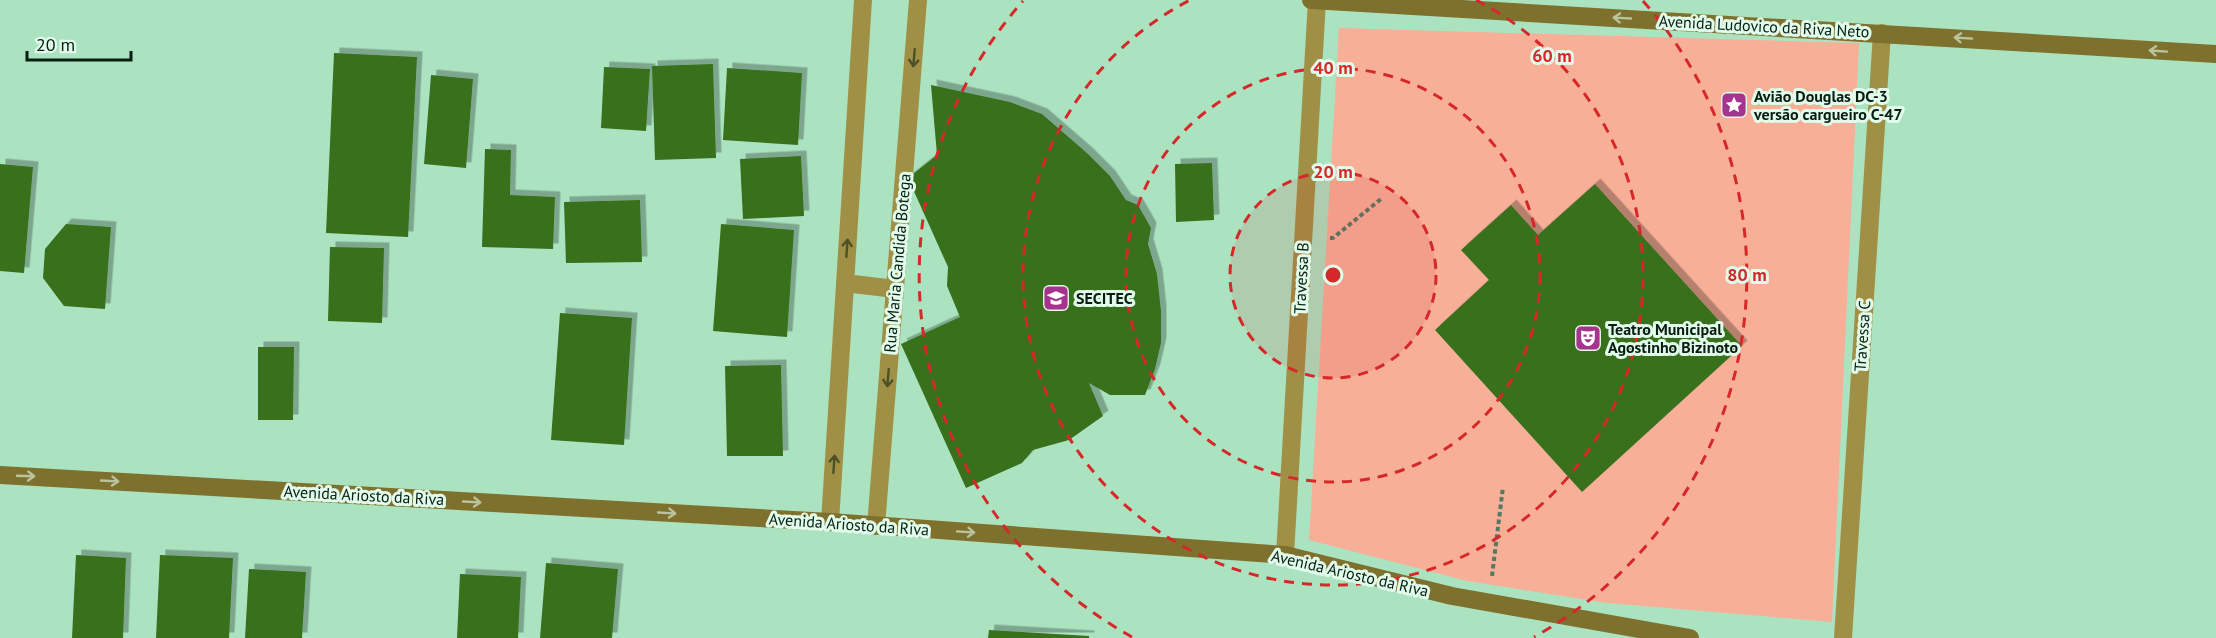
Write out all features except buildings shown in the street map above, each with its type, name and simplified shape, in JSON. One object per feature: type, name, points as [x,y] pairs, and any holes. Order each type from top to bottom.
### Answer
[{"type":"street","points":[[830,522],[863,0]]},
{"type":"street","name":"Rua Maria Candida Botega","points":[[876,526],[918,0]]},
{"type":"street","name":"Avenida Ludovico da Riva Neto","points":[[1311,0],[2216,54]]},
{"type":"street","name":"Travessa B","points":[[1284,555],[1317,0]]},
{"type":"street","name":"Travessa C","points":[[1843,638],[1882,33]]},
{"type":"street","points":[[845,283],[895,289]]},
{"type":"street","name":"Avenida Ariosto da Riva","points":[[0,475],[830,522],[1284,555],[1452,596],[1690,638]]},
{"type":"path","points":[[1304,233],[1333,238],[1382,199]]},
{"type":"path","points":[[1487,602],[1494,565],[1503,487]]},
{"type":"shaded area","points":[[1339,28],[1859,43],[1832,622],[1607,603],[1467,581],[1309,540]]},
{"type":"place","name":"Avião Douglas DC-3 versão cargueiro C-47","points":[[1734,105]]},
{"type":"place","name":"SECITEC","points":[[1056,298]]},
{"type":"place","name":"Teatro Municipal Agostinho Bizinoto","points":[[1588,338]]}]
